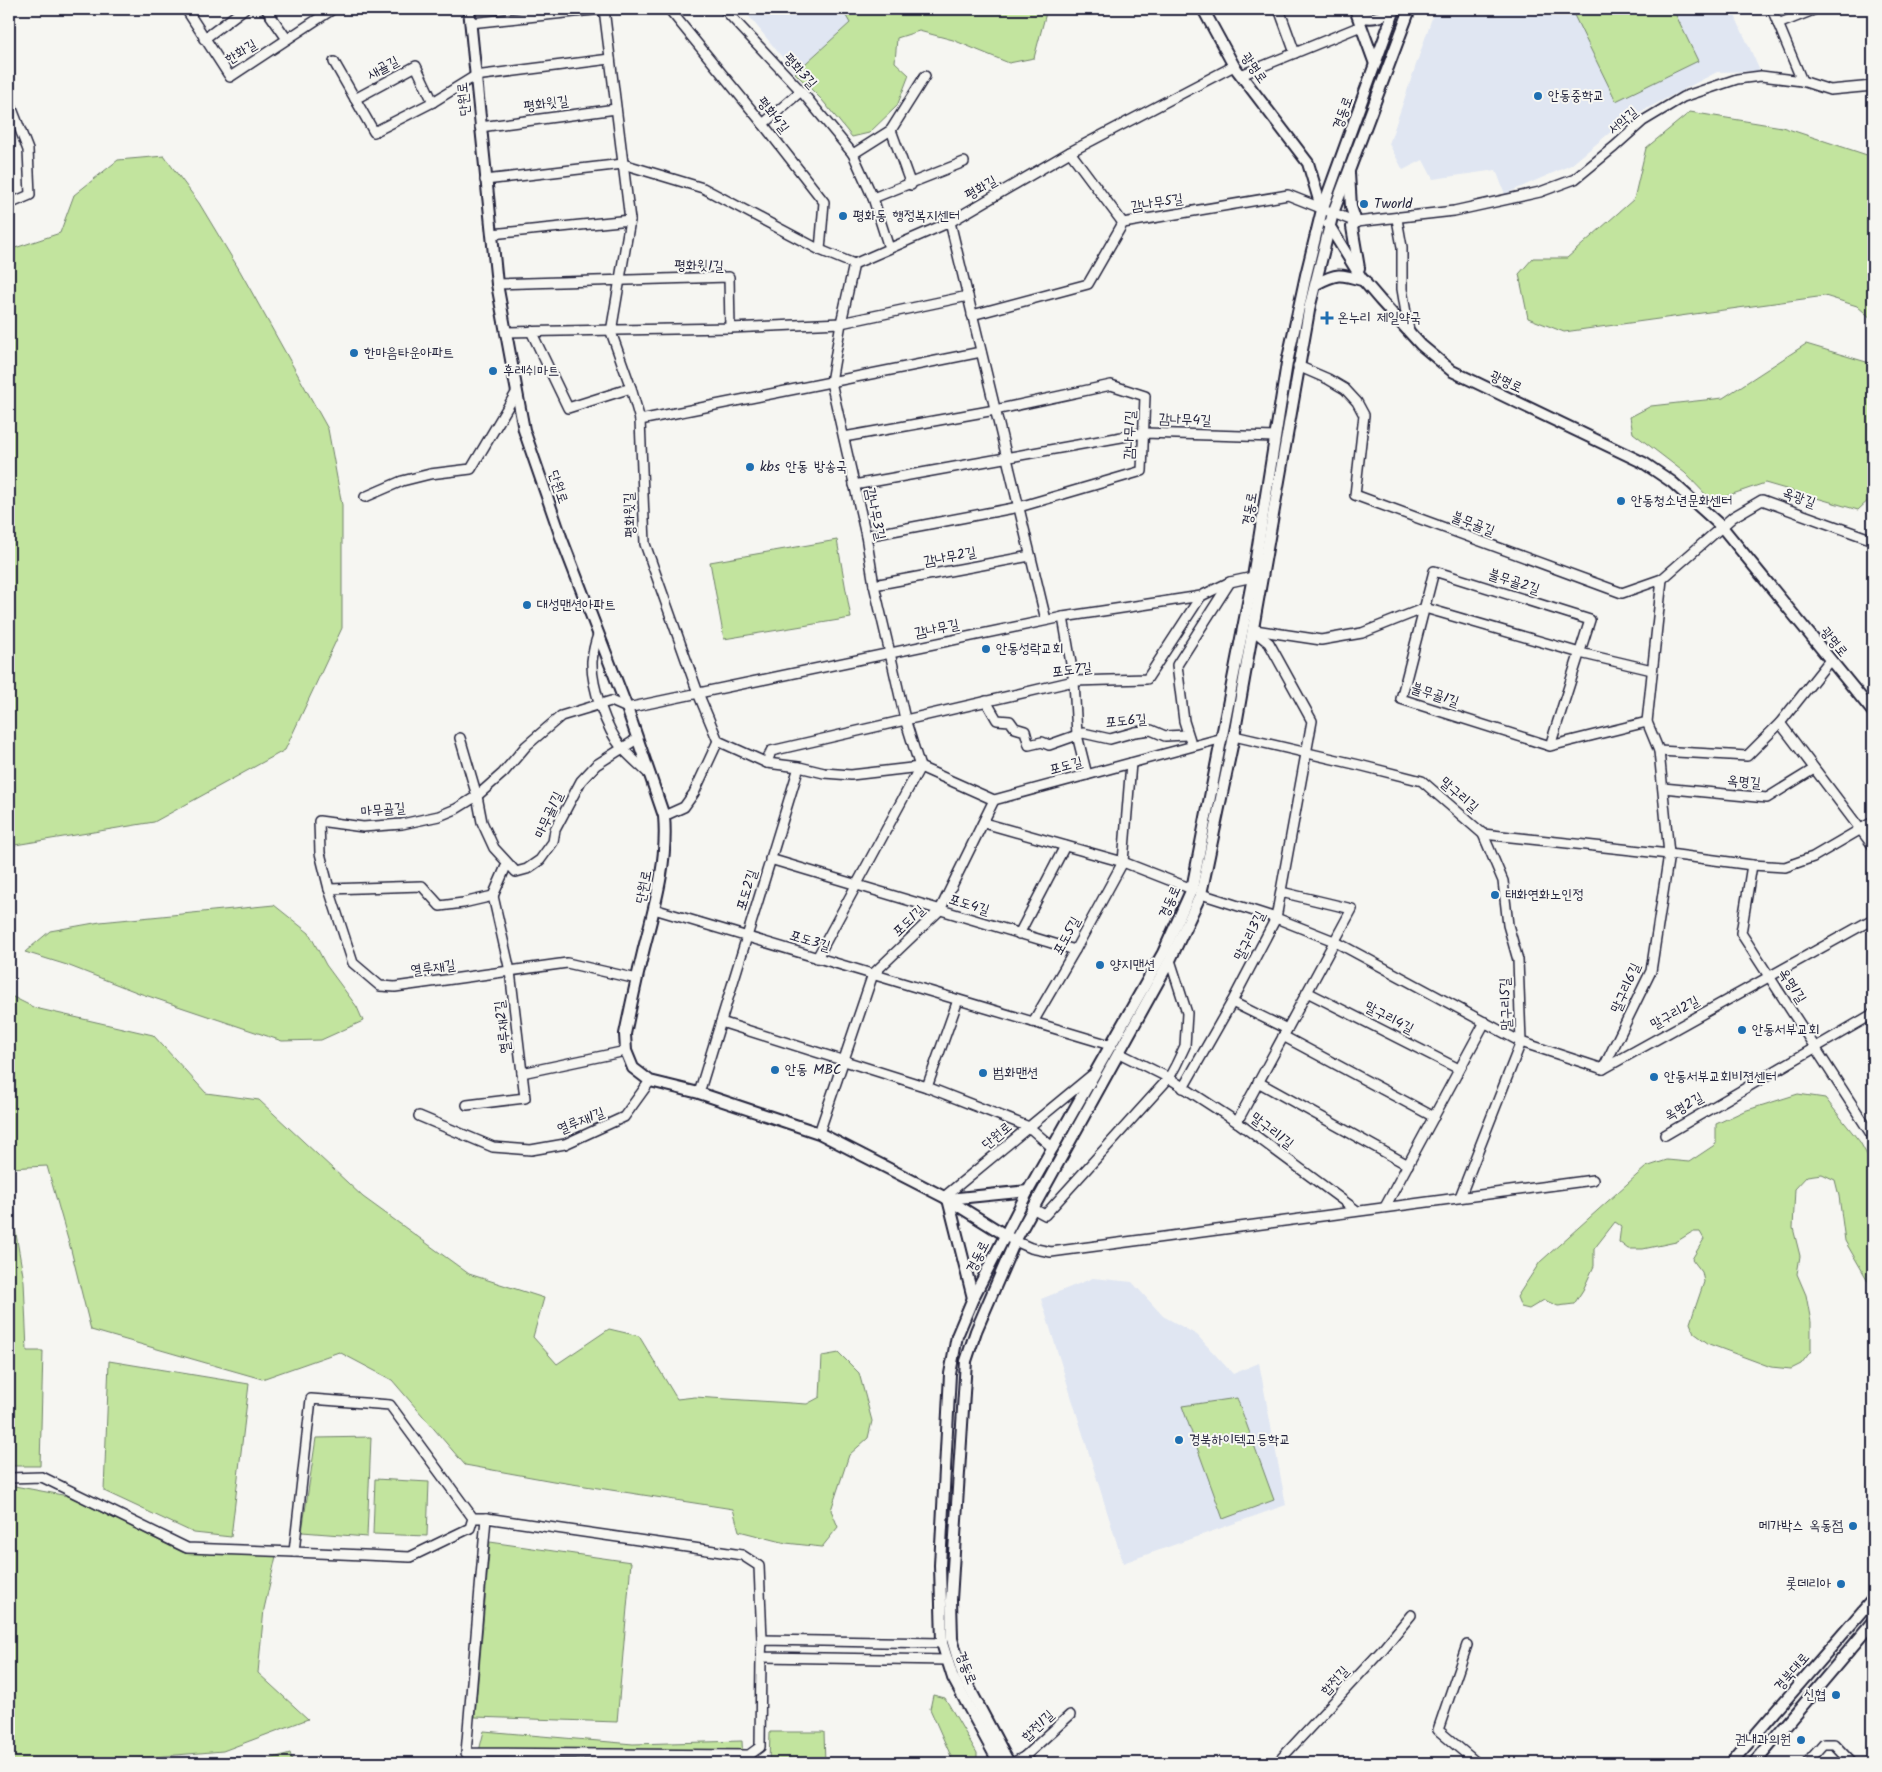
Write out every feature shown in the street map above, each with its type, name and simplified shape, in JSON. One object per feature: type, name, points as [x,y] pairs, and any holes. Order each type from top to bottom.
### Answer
[{"type":"street","name":"한화길","points":[[186,9],[230,78],[333,9]]},
{"type":"street","points":[[204,38],[244,9]]},
{"type":"street","points":[[266,9],[288,39]]},
{"type":"street","name":"단원로","points":[[468,9],[497,284],[524,430],[561,537],[627,708],[664,816],[666,834],[664,853],[654,909],[625,1034],[626,1051]]},
{"type":"street","name":"평화윗길","points":[[470,23],[604,9],[630,220],[611,332],[640,420],[645,544],[698,693]]},
{"type":"street","name":"평화4길","points":[[669,9],[824,202],[820,250]]},
{"type":"street","name":"평화3길","points":[[724,9],[801,91],[854,154],[873,198],[888,248]]},
{"type":"street","name":"광명로","points":[[1203,9],[1234,66],[1308,163],[1322,210],[1329,226],[1364,280],[1421,345],[1452,371],[1644,464],[1672,482],[1722,527],[1873,712]]},
{"type":"street","points":[[1279,9],[1296,53]]},
{"type":"street","points":[[1356,11],[1367,19],[1375,18],[1395,9]]},
{"type":"street","name":"경동로","points":[[1010,1763],[963,1676],[952,1639],[951,1600],[966,1361],[982,1315],[1015,1241],[1170,960],[1196,892],[1234,736],[1253,577],[1287,363],[1306,275],[1322,210],[1395,9]]},
{"type":"street","name":"경동로","points":[[999,1763],[953,1678],[942,1643],[940,1564],[950,1374],[957,1336],[973,1298],[1028,1191],[1196,892],[1222,738],[1248,628],[1298,366],[1329,226],[1349,168],[1410,9]]},
{"type":"street","points":[[1772,9],[1802,81]]},
{"type":"street","points":[[1778,24],[1816,9]]},
{"type":"street","points":[[1356,11],[1375,64]]},
{"type":"street","points":[[1241,75],[1361,26]]},
{"type":"street","points":[[334,62],[374,132],[433,102],[475,76],[610,59]]},
{"type":"street","name":"새골길","points":[[355,99],[416,66],[433,102]]},
{"type":"street","name":"평화길","points":[[854,264],[950,222],[1070,152],[1234,66]]},
{"type":"street","points":[[854,154],[891,130],[926,76]]},
{"type":"street","name":"서악길","points":[[1322,210],[1356,222],[1398,219],[1454,212],[1540,192],[1575,179],[1643,121],[1683,97],[1736,79],[1761,76],[1802,81],[1830,90],[1873,86]]},
{"type":"street","points":[[763,124],[801,91]]},
{"type":"street","points":[[9,101],[28,150],[30,195],[9,204]]},
{"type":"street","name":"평화윗길","points":[[480,127],[616,109]]},
{"type":"street","points":[[891,130],[911,185]]},
{"type":"street","points":[[1070,152],[1123,223]]},
{"type":"street","points":[[873,198],[911,185],[964,162]]},
{"type":"street","points":[[486,180],[623,164],[703,188],[820,250],[854,264]]},
{"type":"street","points":[[1349,168],[1351,207],[1356,222],[1352,228],[1357,260],[1364,280]]},
{"type":"street","name":"감나무5길","points":[[972,315],[1088,284],[1123,223],[1288,195],[1322,210]]},
{"type":"street","points":[[1398,219],[1402,247],[1402,289],[1409,331]]},
{"type":"street","points":[[492,234],[630,220]]},
{"type":"street","points":[[950,222],[1046,620]]},
{"type":"street","name":"감나무3길","points":[[854,264],[831,382],[890,653]]},
{"type":"street","points":[[1316,284],[1334,275],[1364,280]]},
{"type":"street","name":"평화윗1길","points":[[620,280],[729,278],[730,328]]},
{"type":"street","points":[[497,284],[620,280]]},
{"type":"street","points":[[505,332],[611,332],[841,323],[968,296]]},
{"type":"street","points":[[530,331],[568,408],[631,388]]},
{"type":"street","points":[[640,420],[981,352]]},
{"type":"street","name":"불무골길","points":[[1298,366],[1328,379],[1345,389],[1357,402],[1364,415],[1355,495],[1622,593],[1662,578],[1722,527]]},
{"type":"street","name":"감나무1길","points":[[995,410],[1111,385],[1145,396],[1142,471],[1019,507]]},
{"type":"street","points":[[365,497],[402,481],[430,474],[471,469],[516,393]]},
{"type":"street","points":[[844,437],[995,410]]},
{"type":"street","name":"감나무4길","points":[[1007,458],[1144,433],[1276,437]]},
{"type":"street","points":[[854,485],[1007,458]]},
{"type":"street","name":"옥광길","points":[[1722,527],[1733,517],[1762,500],[1873,540]]},
{"type":"street","points":[[866,536],[1019,507]]},
{"type":"street","name":"감나무2길","points":[[874,585],[1030,556]]},
{"type":"street","name":"불무골2길","points":[[1425,608],[1434,571],[1590,620],[1580,653]]},
{"type":"street","name":"감나무길","points":[[627,708],[1046,620],[1201,596],[1230,582],[1253,577]]},
{"type":"street","points":[[1662,578],[1647,722],[1659,751],[1669,854]]},
{"type":"street","points":[[1192,746],[1187,735],[1177,665],[1230,582]]},
{"type":"street","name":"포도7길","points":[[767,763],[771,751],[986,700],[1074,681],[1147,679],[1201,596]]},
{"type":"street","points":[[1248,628],[1321,640],[1362,633],[1425,608],[1580,653],[1652,670]]},
{"type":"street","name":"불무골1길","points":[[1425,608],[1401,699],[1550,746]]},
{"type":"street","points":[[1063,617],[1074,681],[1077,735],[1087,775]]},
{"type":"street","name":"말구리3길","points":[[1183,1088],[1232,1002],[1276,918],[1312,721],[1269,643],[1248,628]]},
{"type":"street","points":[[598,635],[592,662],[600,704],[613,734],[622,747],[650,775]]},
{"type":"street","points":[[817,958],[920,767],[905,719],[890,653]]},
{"type":"street","points":[[1550,746],[1580,653]]},
{"type":"street","points":[[1659,751],[1747,756],[1780,723],[1830,660]]},
{"type":"street","points":[[698,693],[718,741],[767,763],[799,767],[824,773],[851,775],[920,767],[994,800]]},
{"type":"street","name":"포도6길","points":[[986,700],[997,720],[1010,721],[1015,728],[1025,731],[1029,744],[1042,742],[1049,745],[1083,733],[1110,739],[1151,730],[1165,736],[1187,735]]},
{"type":"street","name":"마무골길","points":[[320,853],[319,820],[363,827],[402,824],[439,816],[456,809],[477,796],[503,773],[526,746],[561,716],[611,701],[627,708]]},
{"type":"street","points":[[1550,746],[1647,722]]},
{"type":"street","points":[[1780,723],[1873,846]]},
{"type":"street","name":"말구리길","points":[[1234,736],[1422,781],[1483,834]]},
{"type":"street","points":[[329,889],[422,886],[440,906],[493,896],[507,864],[494,848],[482,822],[477,796],[460,738]]},
{"type":"street","name":"포도길","points":[[994,800],[1222,738]]},
{"type":"street","name":"마무골1길","points":[[507,864],[516,872],[527,869],[540,860],[553,842],[555,830],[581,780],[596,765],[637,739]]},
{"type":"street","points":[[664,816],[684,807],[694,793],[718,741]]},
{"type":"street","name":"포도5길","points":[[1033,1022],[1075,950],[1122,862],[1131,763]]},
{"type":"street","name":"포도2길","points":[[699,1093],[799,767]]},
{"type":"street","name":"옥명길","points":[[1663,788],[1767,798],[1814,769]]},
{"type":"street","name":"포도1길","points":[[819,1133],[873,974],[940,910],[994,800]]},
{"type":"street","points":[[1483,834],[1752,865],[1785,867],[1813,857],[1873,822]]},
{"type":"street","points":[[984,823],[1122,862],[1196,892],[1276,918],[1334,941],[1521,1042],[1602,1070]]},
{"type":"street","name":"말구리5길","points":[[1460,1197],[1521,1042],[1518,960],[1508,925],[1503,881],[1483,834]]},
{"type":"street","points":[[1019,934],[1065,846]]},
{"type":"street","name":"열루재길","points":[[320,853],[329,889],[354,963],[380,986],[395,987],[567,963],[637,980]]},
{"type":"street","name":"말구리6길","points":[[1602,1070],[1651,971],[1669,854]]},
{"type":"street","name":"포도4길","points":[[770,859],[1075,950]]},
{"type":"street","name":"옥명1길","points":[[1752,865],[1741,933],[1873,1137]]},
{"type":"street","points":[[1237,1122],[1352,909],[1281,892]]},
{"type":"street","name":"열루재2길","points":[[466,1105],[525,1098],[510,971],[493,896]]},
{"type":"street","name":"포도3길","points":[[654,909],[1110,1045]]},
{"type":"street","name":"말구리2길","points":[[1602,1070],[1873,919]]},
{"type":"street","points":[[1032,1208],[1045,1215],[1169,1078],[1185,1046],[1187,1013],[1170,960]]},
{"type":"street","name":"말구리4길","points":[[1307,992],[1459,1069]]},
{"type":"street","points":[[721,1022],[927,1088],[958,1000]]},
{"type":"street","points":[[1232,1002],[1434,1117]]},
{"type":"street","name":"옥명2길","points":[[1664,1134],[1873,1014]]},
{"type":"street","points":[[1385,1207],[1485,1022]]},
{"type":"street","points":[[522,1072],[626,1051],[633,1068],[650,1081],[699,1093],[819,1133],[946,1198],[1015,1241],[1031,1248],[1051,1252],[1593,1180]]},
{"type":"street","name":"말구리1길","points":[[1119,1053],[1169,1078],[1237,1122],[1356,1210]]},
{"type":"street","points":[[1053,1148],[1029,1127],[1094,1073]]},
{"type":"street","name":"열루재1길","points":[[419,1116],[493,1146],[531,1150],[566,1144],[624,1117],[650,1081]]},
{"type":"street","points":[[1258,1082],[1408,1165]]},
{"type":"street","name":"단원로","points":[[927,1088],[1029,1127],[946,1198]]},
{"type":"street","points":[[946,1198],[1028,1191]]},
{"type":"street","points":[[946,1198],[973,1298]]},
{"type":"street","points":[[294,1552],[311,1399],[390,1405],[473,1518]]},
{"type":"street","points":[[9,1478],[42,1477],[187,1548],[410,1557],[470,1528],[473,1518]]},
{"type":"street","points":[[473,1518],[486,1518],[742,1555],[759,1566],[762,1640],[760,1747],[749,1755],[466,1753],[486,1518]]},
{"type":"street","name":"경북대로","points":[[1731,1763],[1873,1599]]},
{"type":"street","name":"합전길","points":[[1277,1763],[1383,1650],[1411,1615]]},
{"type":"street","points":[[1754,1763],[1791,1722],[1873,1622]]},
{"type":"street","points":[[762,1640],[942,1643]]},
{"type":"street","points":[[1467,1645],[1438,1730],[1475,1763]]},
{"type":"street","points":[[761,1657],[948,1660]]},
{"type":"street","name":"합전1길","points":[[1010,1763],[1028,1760],[1070,1715]]},
{"type":"street","points":[[1808,1763],[1824,1744],[1834,1744],[1852,1763]]},
{"type":"street","points":[[1175,1763],[1181,1763]]},
{"type":"shaded area","points":[[743,9],[842,9],[851,23],[795,73]]},
{"type":"shaded area","name":"안동중학교","points":[[1435,9],[1732,9],[1760,71],[1717,72],[1625,120],[1571,165],[1505,194],[1496,170],[1433,179],[1423,160],[1403,170],[1389,144]]},
{"type":"shaded area","name":"경북하이텍고등학교","points":[[1093,1278],[1132,1282],[1163,1316],[1197,1335],[1233,1374],[1259,1363],[1286,1505],[1123,1563],[1041,1299]]},
{"type":"green space","points":[[842,9],[1047,9],[1034,58],[1009,63],[953,40],[919,31],[897,38],[895,62],[909,75],[897,106],[869,133],[852,137],[822,100],[795,73],[850,23]]},
{"type":"green space","points":[[1571,9],[1673,9],[1698,61],[1616,101]]},
{"type":"green space","points":[[1690,112],[1782,127],[1873,157],[1873,320],[1857,306],[1825,296],[1564,332],[1528,318],[1519,274],[1533,258],[1567,258],[1634,199],[1646,148]]},
{"type":"green space","points":[[164,156],[199,203],[240,271],[328,429],[342,505],[342,628],[285,750],[154,822],[9,846],[9,250],[60,233],[74,195],[118,160]]},
{"type":"green space","points":[[1806,344],[1873,364],[1873,496],[1858,510],[1765,483],[1712,501],[1685,473],[1633,433],[1630,417],[1651,406],[1723,398]]},
{"type":"green space","points":[[837,540],[851,618],[724,639],[710,562]]},
{"type":"green space","points":[[274,905],[309,933],[326,965],[357,1007],[363,1021],[321,1040],[282,1041],[25,952],[50,931],[100,922]]},
{"type":"green space","points":[[9,995],[35,1008],[153,1035],[206,1093],[259,1100],[363,1197],[469,1274],[544,1298],[533,1337],[557,1364],[609,1329],[639,1336],[677,1399],[695,1397],[807,1404],[820,1397],[822,1356],[839,1353],[859,1373],[872,1421],[868,1438],[849,1455],[831,1510],[838,1527],[822,1547],[786,1543],[739,1531],[733,1509],[553,1481],[465,1465],[392,1380],[339,1352],[262,1379],[91,1330],[47,1166],[9,1168]]},
{"type":"green space","points":[[1798,1094],[1825,1098],[1860,1142],[1873,1166],[1873,1302],[1871,1286],[1845,1241],[1835,1180],[1822,1174],[1807,1176],[1795,1189],[1793,1228],[1800,1256],[1797,1274],[1806,1295],[1811,1322],[1811,1351],[1801,1364],[1791,1369],[1771,1367],[1709,1344],[1694,1333],[1690,1323],[1704,1282],[1702,1272],[1692,1259],[1704,1239],[1700,1232],[1692,1232],[1676,1242],[1643,1249],[1628,1249],[1619,1242],[1621,1226],[1615,1222],[1594,1249],[1594,1266],[1574,1304],[1558,1306],[1544,1300],[1529,1309],[1521,1307],[1517,1297],[1540,1262],[1646,1167],[1667,1160],[1689,1162],[1716,1144],[1716,1124],[1744,1111]]},
{"type":"green space","points":[[9,1193],[24,1281],[27,1351],[43,1351],[40,1466],[9,1466]]},
{"type":"green space","points":[[109,1361],[249,1384],[231,1537],[194,1533],[104,1491]]},
{"type":"green space","points":[[1237,1398],[1274,1500],[1223,1519],[1182,1406]]},
{"type":"green space","points":[[371,1437],[367,1537],[302,1532],[316,1438]]},
{"type":"green space","points":[[375,1479],[429,1482],[427,1536],[373,1534]]},
{"type":"green space","points":[[9,1485],[68,1496],[182,1552],[276,1556],[264,1609],[258,1673],[308,1719],[223,1751],[141,1758],[126,1763],[9,1763]]},
{"type":"green space","points":[[490,1542],[631,1562],[617,1722],[475,1717]]},
{"type":"green space","points":[[933,1695],[945,1698],[977,1753],[977,1763],[954,1763],[930,1709]]},
{"type":"green space","points":[[484,1731],[633,1744],[742,1741],[743,1763],[610,1763],[609,1755],[579,1755],[578,1763],[476,1763]]},
{"type":"green space","points":[[770,1732],[824,1732],[825,1763],[769,1763]]},
{"type":"green space","points":[[290,1753],[293,1763],[257,1763]]},
{"type":"place","name":"안동중학교","points":[[1538,96]]},
{"type":"place","name":"Tworld","points":[[1364,204]]},
{"type":"place","name":"평화동 행정복지센터","points":[[843,216]]},
{"type":"place","name":"온누리 제일약국","points":[[1327,318]]},
{"type":"place","name":"한마음타운아파트","points":[[354,353]]},
{"type":"place","name":"후레쉬마트","points":[[493,371]]},
{"type":"place","name":"kbs 안동 방송국","points":[[750,467]]},
{"type":"place","name":"안동청소년문화센터","points":[[1621,501]]},
{"type":"place","name":"대성맨션아파트","points":[[527,605]]},
{"type":"place","name":"안동성락교회","points":[[986,649]]},
{"type":"place","name":"태화연화노인정","points":[[1495,895]]},
{"type":"place","name":"양지맨션","points":[[1100,965]]},
{"type":"place","name":"안동서부교회","points":[[1742,1030]]},
{"type":"place","name":"안동 MBC","points":[[775,1070]]},
{"type":"place","name":"범화맨션","points":[[983,1073]]},
{"type":"place","name":"안동서부교회비젼센터","points":[[1654,1077]]},
{"type":"place","name":"경북하이텍고등학교","points":[[1179,1440]]},
{"type":"place","name":"메가박스 옥동점","points":[[1853,1526]]},
{"type":"place","name":"롯데리아","points":[[1841,1584]]},
{"type":"place","name":"신협","points":[[1836,1695]]},
{"type":"place","name":"권내과의원","points":[[1801,1740]]}]
